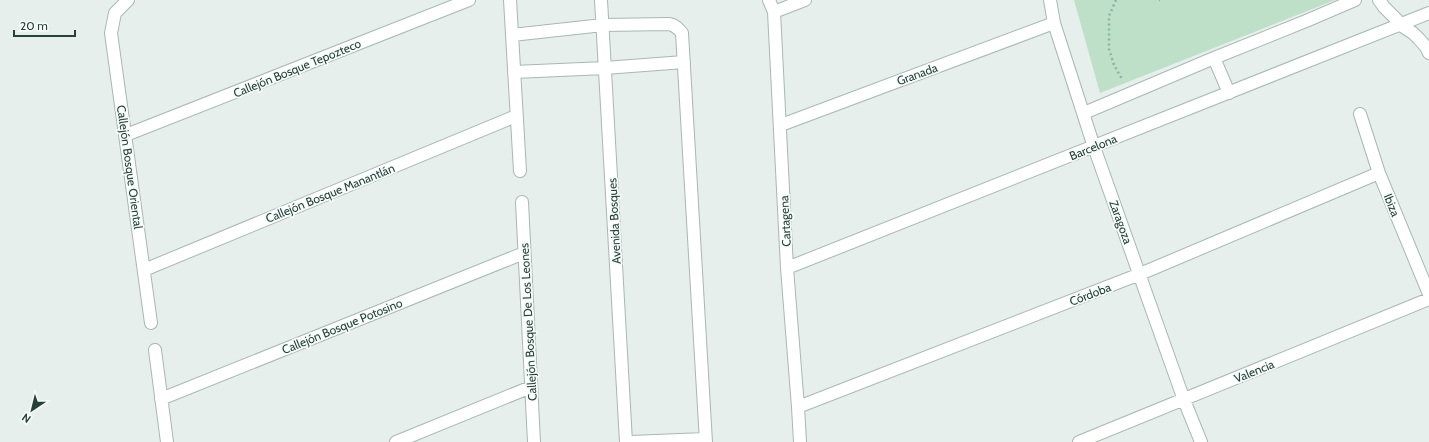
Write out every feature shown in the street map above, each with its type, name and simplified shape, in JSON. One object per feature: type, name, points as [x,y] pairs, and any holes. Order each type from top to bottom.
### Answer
[{"type":"street","name":"Callejón Bosque Oriental","points":[[128,0],[115,13],[111,33],[151,322]]},
{"type":"street","name":"Callejón Bosque Tepozteco","points":[[126,135],[469,0]]},
{"type":"street","points":[[510,0],[520,171]]},
{"type":"street","name":"Avenida Bosques","points":[[601,0],[626,442]]},
{"type":"street","name":"Cartagena","points":[[769,0],[774,12],[787,268],[800,442]]},
{"type":"street","points":[[774,12],[805,0]]},
{"type":"street","name":"Zaragoza","points":[[1050,0],[1054,23],[1094,147],[1184,400],[1201,442]]},
{"type":"street","points":[[1084,113],[1214,58],[1306,22],[1355,0]]},
{"type":"street","points":[[1379,0],[1399,24],[1413,33],[1426,47],[1429,53]]},
{"type":"street","name":"Barcelona","points":[[787,268],[1429,13]]},
{"type":"street","name":"Granada","points":[[780,125],[1054,23]]},
{"type":"street","points":[[512,35],[603,25],[668,24],[675,25],[682,33],[706,440],[632,442]]},
{"type":"street","points":[[1214,58],[1229,93]]},
{"type":"street","points":[[514,72],[605,68],[684,62]]},
{"type":"street","name":"Ibiza","points":[[1360,114],[1379,173],[1429,294]]},
{"type":"street","name":"Callejón Bosque Manantlán","points":[[144,270],[516,116]]},
{"type":"street","name":"Córdoba","points":[[798,407],[1140,274],[1379,173]]},
{"type":"street","name":"Callejón Bosque De Los Leones","points":[[522,202],[534,442]]},
{"type":"street","name":"Callejón Bosque Potosino","points":[[161,399],[524,253]]},
{"type":"street","name":"Valencia","points":[[1079,442],[1429,300]]},
{"type":"street","points":[[155,350],[167,442]]},
{"type":"street","points":[[396,442],[531,387]]},
{"type":"path","points":[[1116,0],[1109,16],[1108,49],[1114,65],[1130,94]]},
{"type":"green space","points":[[1074,0],[1335,0],[1100,93]]}]
